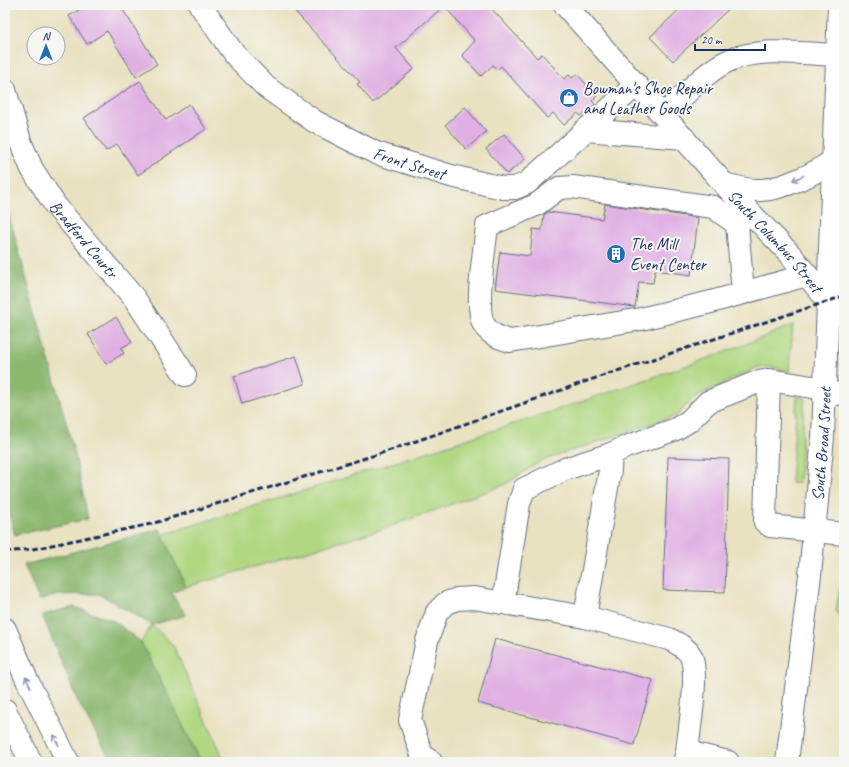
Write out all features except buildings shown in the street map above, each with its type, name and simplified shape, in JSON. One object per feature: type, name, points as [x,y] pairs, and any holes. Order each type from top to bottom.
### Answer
[{"type":"main road","name":"Front Street","points":[[200,5],[234,54],[266,87],[314,121],[376,153],[451,176],[503,188],[516,188],[527,183],[636,85]]},
{"type":"main road","name":"South Columbus Street","points":[[564,5],[664,115],[724,184],[743,218],[790,254],[836,308]]},
{"type":"main road","name":"South Broad Street","points":[[787,762],[814,532],[823,437],[831,393],[836,308],[837,55],[841,16]]},
{"type":"main road","points":[[664,115],[713,70],[730,60],[749,54],[837,55]]},
{"type":"main road","name":"Bradford Courtr","points":[[5,90],[20,141],[32,169],[55,205],[135,299],[185,376]]},
{"type":"main road","points":[[585,130],[684,138]]},
{"type":"main road","name":"South Columbus Street","points":[[724,184],[742,189],[768,189],[782,186],[823,168],[836,170]]},
{"type":"main road","points":[[742,293],[743,218],[713,207],[573,187],[559,188],[536,205],[487,226],[479,309],[484,325],[496,337],[510,341],[642,319],[742,293],[807,275]]},
{"type":"main road","points":[[836,308],[844,285]]},
{"type":"main road","points":[[769,380],[765,522],[770,526],[814,532],[844,534]]},
{"type":"main road","points":[[503,603],[519,504],[524,489],[565,470],[676,430],[690,421],[708,402],[754,383],[769,380],[831,393]]},
{"type":"main road","points":[[585,617],[610,470],[611,454]]},
{"type":"main road","points":[[431,762],[422,755],[410,720],[427,641],[437,612],[446,603],[457,599],[474,598],[585,617],[669,639],[681,645],[690,656],[693,683],[686,757],[728,762]]},
{"type":"main road","points":[[5,629],[45,717],[68,762]]},
{"type":"main road","points":[[8,717],[31,762]]},
{"type":"green space","points":[[5,201],[75,455],[88,519],[15,535],[5,499]]},
{"type":"green space","points":[[793,325],[789,372],[772,367],[758,367],[693,398],[678,415],[541,461],[504,485],[380,530],[186,587],[162,535],[583,401],[715,355]]},
{"type":"green space","points":[[797,397],[805,397],[799,483],[791,483]]},
{"type":"green space","points":[[160,529],[186,587],[171,593],[186,615],[152,625],[99,594],[59,595],[39,600],[24,565]]},
{"type":"green space","points":[[844,585],[844,619],[842,621],[836,611],[840,588]]},
{"type":"green space","points":[[74,607],[114,621],[141,642],[201,762],[112,762],[78,702],[42,615]]},
{"type":"green space","points":[[152,625],[173,645],[225,762],[201,762],[141,642]]},
{"type":"railway","points":[[5,552],[33,549],[151,524],[385,452],[590,380],[844,296]]},
{"type":"place","name":"Bowman's Shoe Repair and Leather Goods","points":[[569,98]]},
{"type":"place","name":"The Mill Event Center","points":[[616,254]]}]
